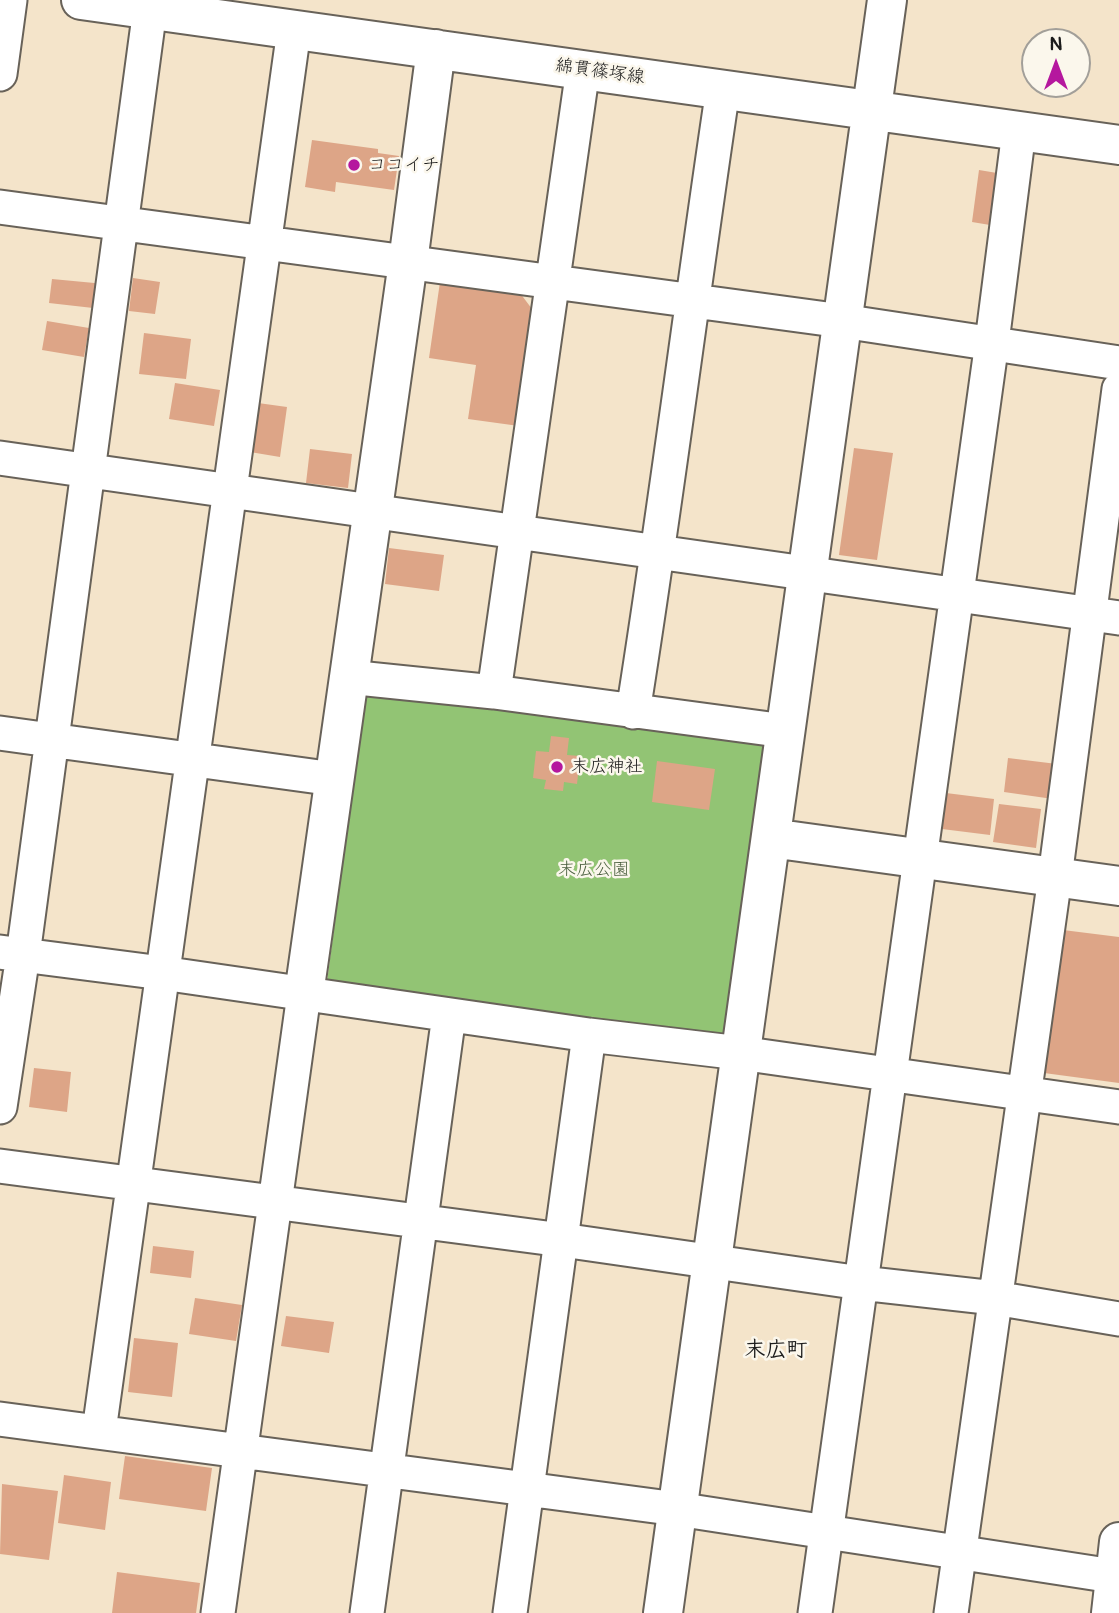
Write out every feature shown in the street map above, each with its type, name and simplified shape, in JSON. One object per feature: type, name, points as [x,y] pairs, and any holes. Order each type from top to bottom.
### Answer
[{"type":"street","points":[[0,74],[10,0]]},
{"type":"street","points":[[663,1613],[887,0]]},
{"type":"street","name":"綿貫篠塚線","points":[[100,1],[1119,145]]},
{"type":"street","points":[[0,1107],[11,954],[50,740],[150,9]]},
{"type":"street","points":[[99,1431],[294,30]]},
{"type":"street","points":[[218,1613],[436,49]]},
{"type":"street","points":[[494,692],[583,69]]},
{"type":"street","points":[[633,712],[659,552],[691,301],[723,89]]},
{"type":"street","points":[[815,1613],[1019,131]]},
{"type":"street","points":[[0,207],[842,321],[1119,363]]},
{"type":"street","points":[[951,1613],[1055,877],[1104,616],[1119,389]]},
{"type":"street","points":[[0,458],[1104,616]]},
{"type":"street","points":[[348,677],[494,692],[785,731]]},
{"type":"street","points":[[0,733],[334,779]]},
{"type":"street","points":[[771,838],[1119,887]]},
{"type":"street","points":[[11,954],[1119,1107]]},
{"type":"street","points":[[367,1613],[449,1015]]},
{"type":"street","points":[[510,1613],[589,1035]]},
{"type":"street","points":[[0,1167],[562,1240],[861,1283],[995,1298],[1119,1319]]},
{"type":"street","points":[[0,1419],[677,1509],[1116,1577]]},
{"type":"green space","name":"末広公園","points":[[365,692],[764,740],[724,1040],[327,982]]},
{"type":"building","points":[[312,140],[378,149],[378,153],[399,156],[394,190],[336,182],[335,192],[305,187]]},
{"type":"building","points":[[979,170],[997,173],[990,225],[972,222]]},
{"type":"building","points":[[133,278],[160,282],[155,314],[129,311]]},
{"type":"building","points":[[52,279],[105,284],[102,309],[49,303]]},
{"type":"building","points":[[440,282],[520,293],[535,313],[519,426],[468,419],[476,365],[429,358]]},
{"type":"building","points":[[47,321],[89,328],[84,357],[42,350]]},
{"type":"building","points":[[144,333],[191,339],[186,379],[139,374]]},
{"type":"building","points":[[175,383],[220,390],[214,426],[169,419]]},
{"type":"building","points":[[258,403],[287,407],[280,457],[250,452]]},
{"type":"building","points":[[854,448],[893,453],[877,560],[839,555]]},
{"type":"building","points":[[310,449],[352,454],[348,488],[306,483]]},
{"type":"building","points":[[389,548],[444,555],[439,591],[385,584]]},
{"type":"building","name":"末広神社","points":[[551,736],[569,738],[567,755],[580,756],[577,784],[564,782],[563,791],[544,789],[546,780],[533,778],[536,751],[549,752]]},
{"type":"building","points":[[1008,758],[1057,764],[1053,799],[1004,792]]},
{"type":"building","points":[[657,761],[715,769],[709,810],[652,802]]},
{"type":"building","points":[[946,793],[994,799],[990,835],[942,829]]},
{"type":"building","points":[[999,804],[1041,809],[1036,848],[993,842]]},
{"type":"building","points":[[1063,930],[1119,937],[1119,1083],[1044,1073]]},
{"type":"building","points":[[34,1068],[71,1072],[67,1112],[29,1107]]},
{"type":"building","points":[[153,1246],[194,1251],[191,1278],[150,1273]]},
{"type":"building","points":[[195,1298],[242,1305],[236,1341],[189,1334]]},
{"type":"building","points":[[286,1316],[334,1322],[329,1353],[281,1346]]},
{"type":"building","points":[[134,1338],[178,1343],[172,1397],[128,1392]]},
{"type":"building","points":[[125,1456],[212,1468],[206,1511],[119,1499]]},
{"type":"building","points":[[64,1475],[111,1482],[105,1530],[58,1523]]},
{"type":"building","points":[[2,1484],[58,1491],[49,1560],[0,1554]]},
{"type":"building","points":[[117,1572],[200,1583],[196,1613],[112,1613]]},
{"type":"place","name":"ココイチ","points":[[354,165]]},
{"type":"place","name":"末広神社","points":[[557,767]]},
{"type":"district","name":"末広町","points":[[776,1351]]}]
